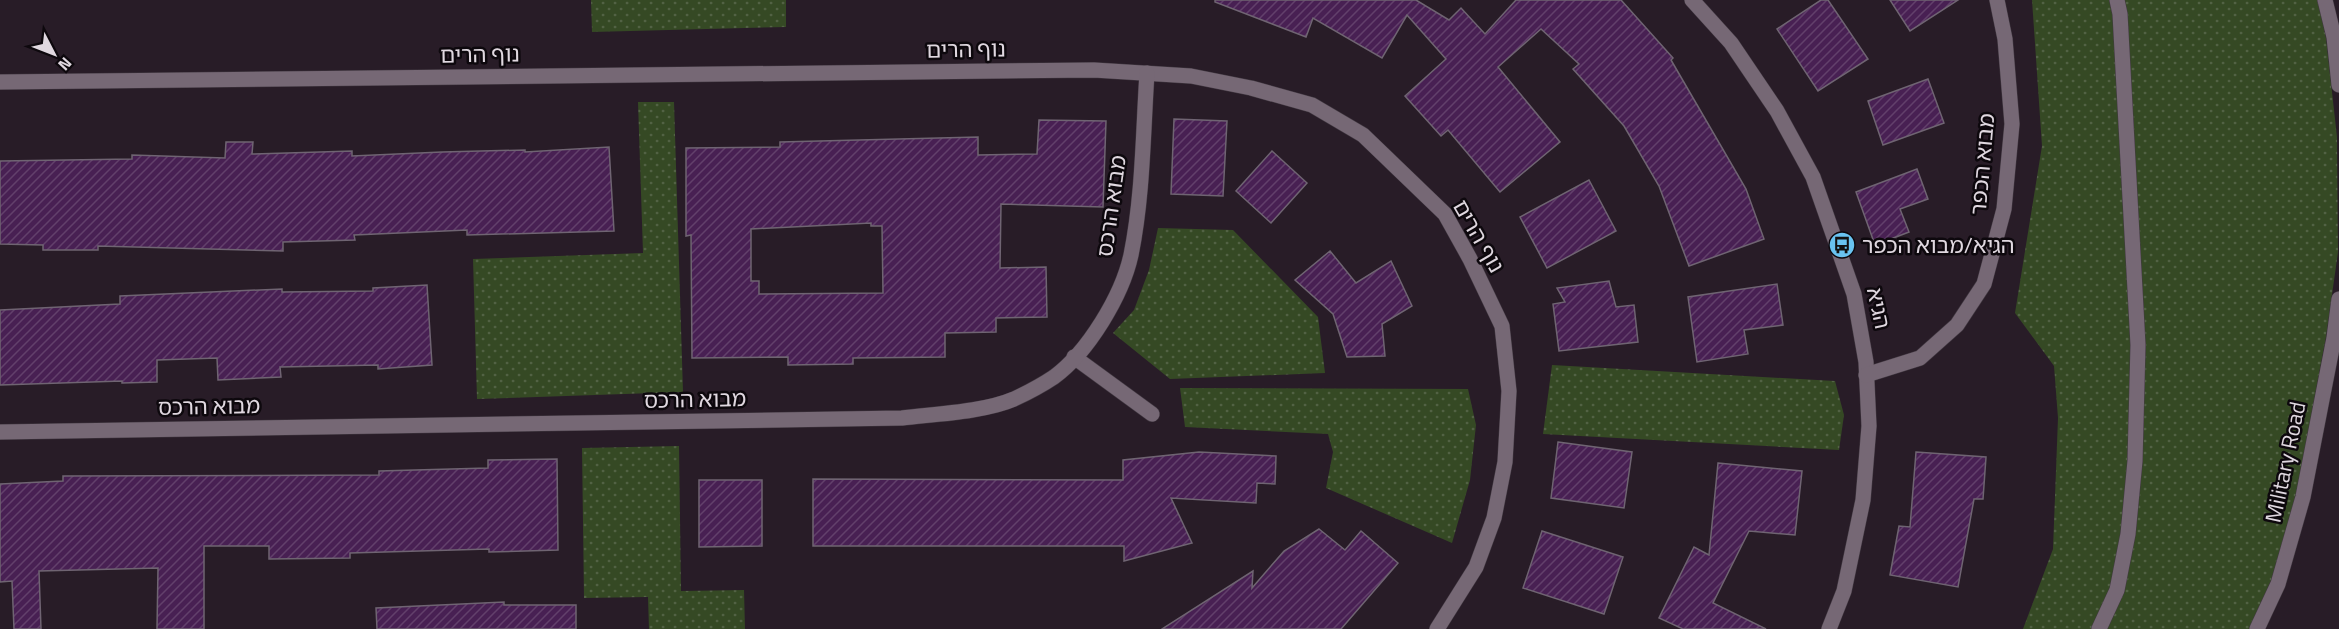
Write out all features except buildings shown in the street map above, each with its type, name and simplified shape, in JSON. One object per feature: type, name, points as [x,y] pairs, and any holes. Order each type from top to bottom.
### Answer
[{"type":"street","name":"הגיא","points":[[1692,0],[1731,43],[1777,111],[1813,177],[1854,294],[1866,375],[1869,426],[1863,500],[1844,591],[1829,629]]},
{"type":"street","name":"מבוא הכפר","points":[[1866,375],[1920,358],[1957,325],[1984,284],[2004,209],[2012,124],[2005,39],[1997,0]]},
{"type":"street","points":[[2099,629],[2117,590],[2128,534],[2135,461],[2138,345],[2117,0]]},
{"type":"street","points":[[2325,0],[2334,37],[2339,86]]},
{"type":"street","name":"נוף הרים","points":[[0,82],[1094,70],[1191,76],[1251,88],[1312,105],[1363,135],[1445,214],[1470,259],[1502,326],[1509,391],[1505,462],[1494,518],[1476,567],[1437,629]]},
{"type":"street","name":"מבוא הרכס","points":[[0,432],[902,418],[976,408],[1013,400],[1054,376],[1074,357],[1085,345],[1112,304],[1130,257],[1139,196],[1147,73]]},
{"type":"street","name":"Military Road","points":[[2257,629],[2278,584],[2303,497],[2334,338],[2339,299]]},
{"type":"street","points":[[1074,357],[1152,414]]},
{"type":"green space","points":[[591,0],[786,0],[786,27],[592,32]]},
{"type":"green space","points":[[2032,0],[2318,0],[2326,38],[2337,137],[2338,252],[2326,337],[2296,496],[2271,581],[2249,629],[2023,629],[2053,549],[2058,418],[2054,366],[2015,313],[2042,146]]},
{"type":"green space","points":[[638,102],[674,102],[683,392],[477,399],[473,259],[643,253]]},
{"type":"green space","points":[[1158,228],[1233,230],[1318,317],[1325,373],[1170,379],[1113,333],[1134,310],[1149,270]]},
{"type":"green space","points":[[1552,365],[1835,381],[1844,415],[1839,450],[1543,434]]},
{"type":"green space","points":[[1180,388],[1468,389],[1476,425],[1470,480],[1452,543],[1326,488],[1333,452],[1328,434],[1185,427]]},
{"type":"green space","points":[[679,446],[681,591],[744,590],[745,629],[649,629],[648,597],[584,598],[582,448]]},
{"type":"place","name":"הגיא/מבוא הכפר","points":[[1842,245]]}]
